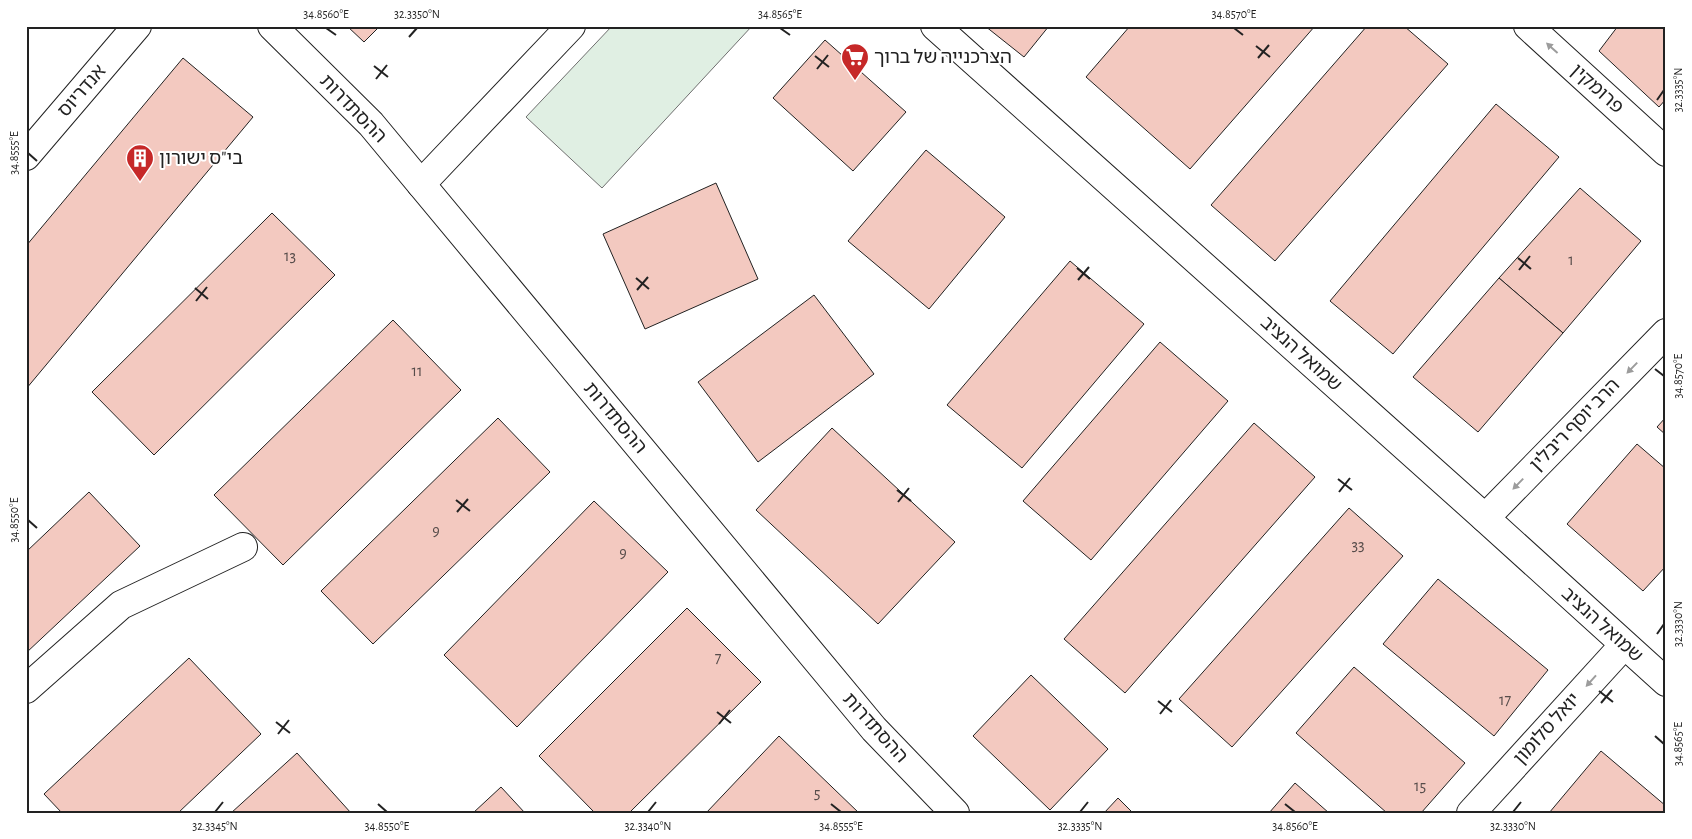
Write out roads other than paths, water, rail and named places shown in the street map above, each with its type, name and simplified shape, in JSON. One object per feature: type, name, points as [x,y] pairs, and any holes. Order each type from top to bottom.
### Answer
[{"type":"street","name":"אנדריוס","points":[[26,156],[137,26]]},
{"type":"street","name":"ההסתדרות","points":[[272,26],[371,124],[874,729],[954,813]]},
{"type":"street","points":[[420,184],[570,26]]},
{"type":"street","name":"שמואל הנציב","points":[[935,26],[1666,682]]},
{"type":"street","name":"פרומקין","points":[[1528,26],[1666,152]]},
{"type":"street","name":"הרב יוסף ריבלין","points":[[1485,518],[1666,333]]},
{"type":"street","points":[[26,689],[121,605],[243,547]]},
{"type":"street","name":"יואל סלומון","points":[[1471,813],[1624,645]]},
{"type":"place","name":"הצרכנייה של ברוך","points":[[855,81]]},
{"type":"place","name":"בי\"ס ישורון","points":[[140,182]]}]
